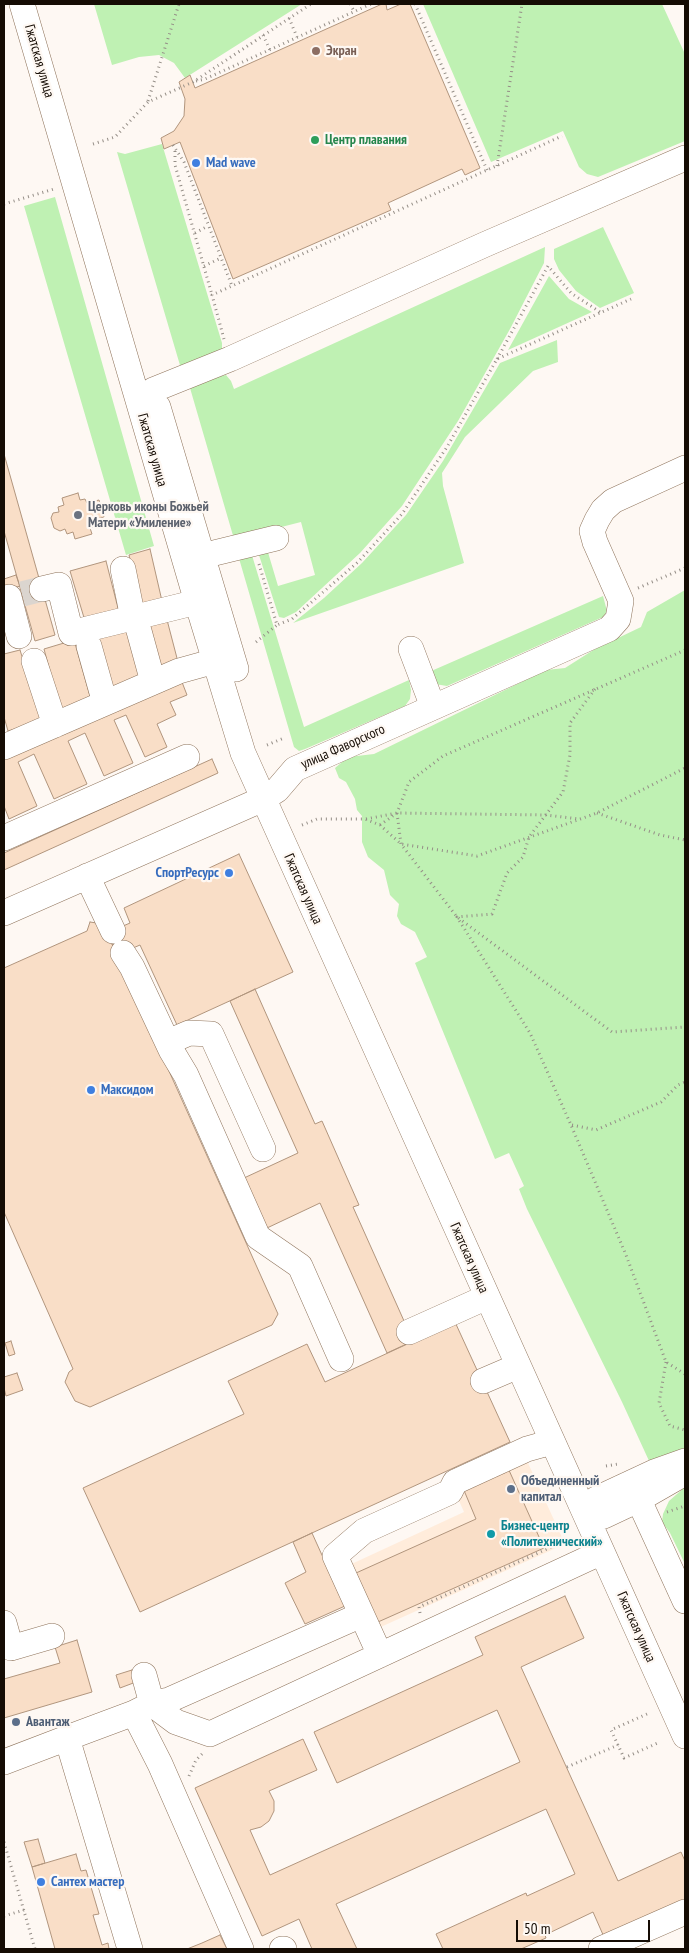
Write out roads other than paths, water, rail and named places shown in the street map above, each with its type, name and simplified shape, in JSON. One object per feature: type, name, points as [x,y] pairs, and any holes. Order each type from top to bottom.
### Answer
[{"type":"street","name":"Гжатская улица","points":[[22,4],[197,602],[244,753],[270,794],[600,1507],[685,1696]]},
{"type":"street","name":"Гжатская улица","points":[[39,4],[259,748],[270,794],[487,1296],[685,1736]]},
{"type":"street","points":[[153,390],[230,359],[486,244],[685,158]]},
{"type":"street","name":"улица Фаворского","points":[[4,913],[270,794],[295,769],[609,629],[618,619],[621,602],[595,542],[592,531],[597,520],[603,510],[613,501],[685,468]]},
{"type":"street","points":[[202,556],[264,541]]},
{"type":"street","points":[[123,568],[136,624],[154,682]]},
{"type":"street","points":[[19,636],[19,595],[59,585],[71,633],[136,624],[197,602]]},
{"type":"street","points":[[89,646],[105,703]]},
{"type":"street","points":[[411,649],[432,708]]},
{"type":"street","points":[[34,660],[55,725]]},
{"type":"street","points":[[4,746],[179,671],[215,661]]},
{"type":"street","points":[[4,838],[187,757]]},
{"type":"street","points":[[87,876],[118,942],[186,1075],[258,1237],[300,1266],[341,1359]]},
{"type":"street","points":[[168,1042],[189,1033],[212,1034],[263,1149]]},
{"type":"street","points":[[409,1332],[487,1296]]},
{"type":"street","points":[[483,1381],[518,1366]]},
{"type":"street","points":[[380,1656],[335,1556],[364,1532],[450,1492],[455,1482],[528,1449],[552,1442]]},
{"type":"street","points":[[634,1491],[654,1472],[685,1462]]},
{"type":"street","points":[[600,1507],[634,1491],[685,1473]]},
{"type":"street","points":[[634,1491],[685,1601]]},
{"type":"street","points":[[143,1709],[210,1734],[602,1552]]},
{"type":"street","points":[[4,1762],[169,1700],[361,1615]]},
{"type":"street","points":[[4,1623],[7,1649],[52,1636]]},
{"type":"street","points":[[144,1675],[143,1709],[160,1764],[241,1949]]},
{"type":"street","points":[[67,1738],[130,1949]]},
{"type":"street","points":[[601,1949],[685,1912]]},
{"type":"tunnel","points":[[22,594],[42,589]]},
{"type":"place","name":"Экран","points":[[316,51]]},
{"type":"place","name":"Центр плавания","points":[[315,140]]},
{"type":"place","name":"Mad wave","points":[[196,163]]},
{"type":"place","name":"Церковь иконы Божьей Матери «Умиление»","points":[[78,515]]},
{"type":"place","name":"СпортРесурс","points":[[229,873]]},
{"type":"place","name":"Максидом","points":[[91,1090]]},
{"type":"place","name":"Объединенный капитал","points":[[511,1489]]},
{"type":"place","name":"Бизнес-центр «Политехнический»","points":[[491,1534]]},
{"type":"place","name":"Авантаж","points":[[16,1722]]},
{"type":"place","name":"Сантех мастер","points":[[41,1882]]}]
